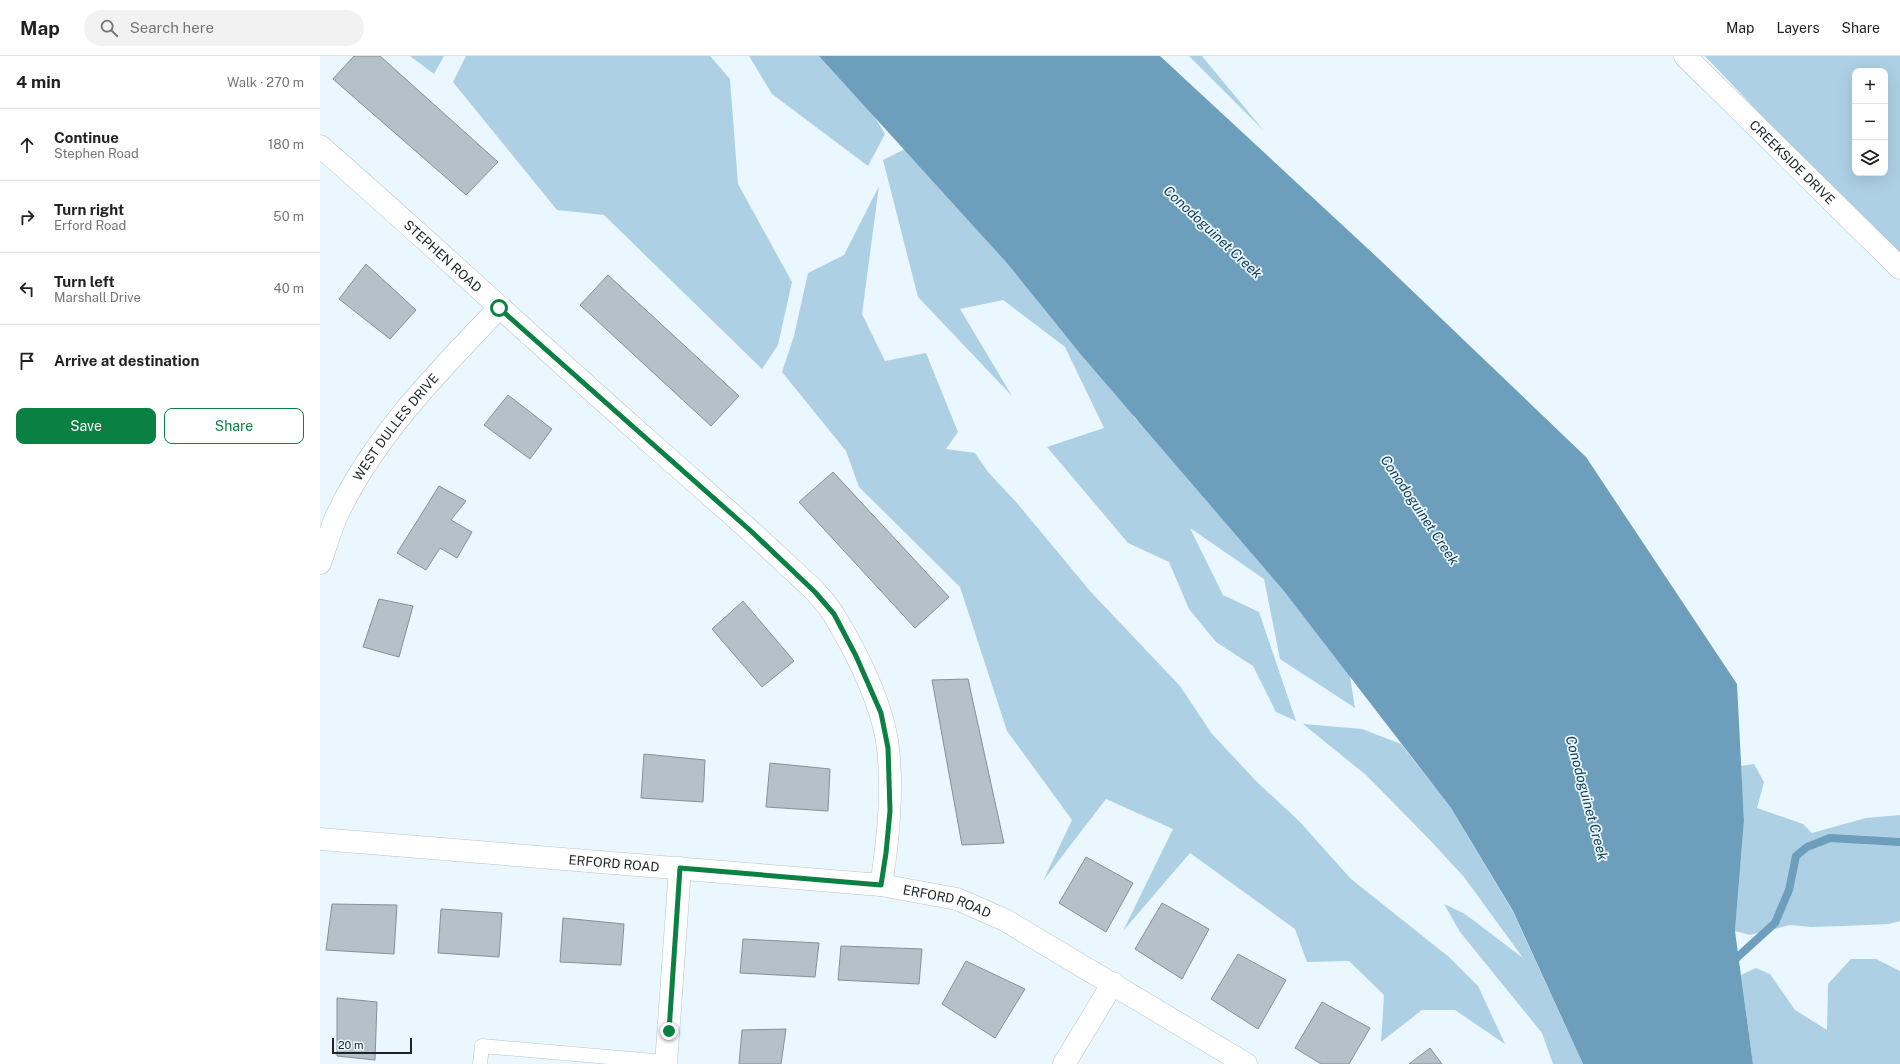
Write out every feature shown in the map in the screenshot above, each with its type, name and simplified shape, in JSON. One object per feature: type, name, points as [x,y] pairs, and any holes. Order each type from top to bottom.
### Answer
[{"type":"street","name":"CREEKSIDE DRIVE","points":[[1685,56],[1900,268]]},
{"type":"street","name":"STEPHEN ROAD","points":[[320,146],[499,308],[752,532],[815,592],[834,614],[856,656],[881,713],[888,748],[890,811],[881,885]]},
{"type":"street","name":"WEST DULLES DRIVE","points":[[320,564],[337,516],[361,471],[408,408],[444,366],[499,308]]},
{"type":"street","name":"ERFORD ROAD","points":[[320,839],[881,885],[957,899],[1005,920],[1113,983],[1246,1064]]},
{"type":"street","points":[[666,1063],[680,868]]},
{"type":"street","points":[[1064,1064],[1113,983]]},
{"type":"lane","points":[[480,1064],[482,1046],[666,1063]]},
{"type":"shaded area","points":[[410,56],[444,56],[434,74]]},
{"type":"shaded area","points":[[466,56],[710,56],[730,79],[738,184],[792,282],[778,345],[762,369],[604,215],[557,210],[453,82]]},
{"type":"shaded area","points":[[749,56],[838,56],[885,134],[868,166],[772,94]]},
{"type":"shaded area","points":[[1189,56],[1202,56],[1264,131]]},
{"type":"shaded area","points":[[1705,56],[1900,56],[1900,261]]},
{"type":"shaded area","points":[[905,149],[1133,378],[1134,418],[1247,503],[1346,651],[1355,708],[1280,659],[1264,579],[1190,528],[1223,595],[1259,612],[1296,721],[1276,712],[1253,666],[1216,642],[1189,609],[1169,562],[1128,543],[1047,447],[1104,428],[1065,347],[1003,300],[960,309],[1012,396],[918,297],[883,160]]},
{"type":"shaded area","points":[[879,186],[862,314],[885,361],[926,353],[958,432],[946,449],[975,453],[988,472],[1017,503],[1090,591],[1180,686],[1212,734],[1258,783],[1299,821],[1351,879],[1449,957],[1478,986],[1505,1044],[1455,1010],[1422,1010],[1381,1042],[1384,995],[1349,961],[1307,962],[1295,929],[1190,853],[1123,931],[1173,829],[1106,799],[1043,881],[1072,820],[1007,731],[960,587],[859,487],[846,451],[782,372],[794,336],[808,273],[844,255]]},
{"type":"shaded area","points":[[1303,724],[1362,729],[1401,744],[1451,808],[1513,912],[1583,1064],[1553,1064],[1542,1033],[1460,932],[1444,904],[1465,914],[1523,958],[1464,877],[1366,775]]},
{"type":"shaded area","points":[[1754,764],[1764,782],[1757,808],[1803,824],[1812,833],[1866,818],[1900,815],[1900,921],[1889,924],[1844,926],[1811,927],[1790,925],[1750,935],[1735,931],[1744,821],[1741,766]]},
{"type":"shaded area","points":[[1851,959],[1876,959],[1900,971],[1900,1064],[1753,1064],[1741,975],[1756,968],[1770,974],[1795,1010],[1827,1030],[1828,984]]},
{"type":"water","name":"Conodoguinet Creek","points":[[819,56],[1160,56],[1379,259],[1586,457],[1737,684],[1744,821],[1735,931],[1753,1064],[1583,1064],[1513,911],[1451,808],[1284,591],[1083,357],[1007,263]]},
{"type":"building","points":[[354,56],[380,56],[498,162],[466,195],[333,79]]},
{"type":"building","points":[[366,264],[416,310],[390,339],[339,299]]},
{"type":"building","points":[[608,275],[739,396],[711,426],[580,305]]},
{"type":"building","points":[[508,395],[552,429],[530,459],[484,425]]},
{"type":"building","points":[[833,472],[949,597],[915,628],[799,502]]},
{"type":"building","points":[[439,486],[466,501],[451,520],[472,532],[457,558],[440,548],[426,570],[397,553]]},
{"type":"building","points":[[379,599],[413,606],[399,657],[363,647]]},
{"type":"building","points":[[743,601],[794,661],[762,687],[712,629]]},
{"type":"building","points":[[968,679],[1004,843],[962,845],[932,680]]},
{"type":"building","points":[[644,754],[705,760],[703,802],[641,798]]},
{"type":"building","points":[[770,763],[830,769],[828,811],[766,807]]},
{"type":"building","points":[[1086,857],[1133,883],[1106,932],[1059,903]]},
{"type":"building","points":[[1162,903],[1209,929],[1182,979],[1135,949]]},
{"type":"building","points":[[332,904],[397,905],[394,954],[326,950]]},
{"type":"building","points":[[441,909],[502,913],[499,957],[438,953]]},
{"type":"building","points":[[563,918],[624,924],[621,965],[560,962]]},
{"type":"building","points":[[743,939],[819,943],[815,977],[740,973]]},
{"type":"building","points":[[841,946],[922,949],[919,984],[838,980]]},
{"type":"building","points":[[1238,954],[1286,980],[1258,1029],[1211,999]]},
{"type":"building","points":[[966,961],[1025,989],[995,1038],[942,1004]]},
{"type":"building","points":[[337,998],[377,1002],[375,1060],[337,1056]]},
{"type":"building","points":[[1322,1002],[1370,1028],[1349,1064],[1321,1064],[1295,1048]]},
{"type":"building","points":[[786,1029],[781,1064],[739,1064],[742,1030]]},
{"type":"building","points":[[1430,1048],[1442,1064],[1409,1064]]},
{"type":"waterway","points":[[1731,963],[1775,923],[1789,890],[1796,856],[1807,847],[1830,838],[1900,842]]},
{"type":"route","points":[[499,308],[752,532],[815,592],[834,614],[856,656],[881,713],[888,748],[890,811],[881,885],[680,868],[669,1031]]}]
